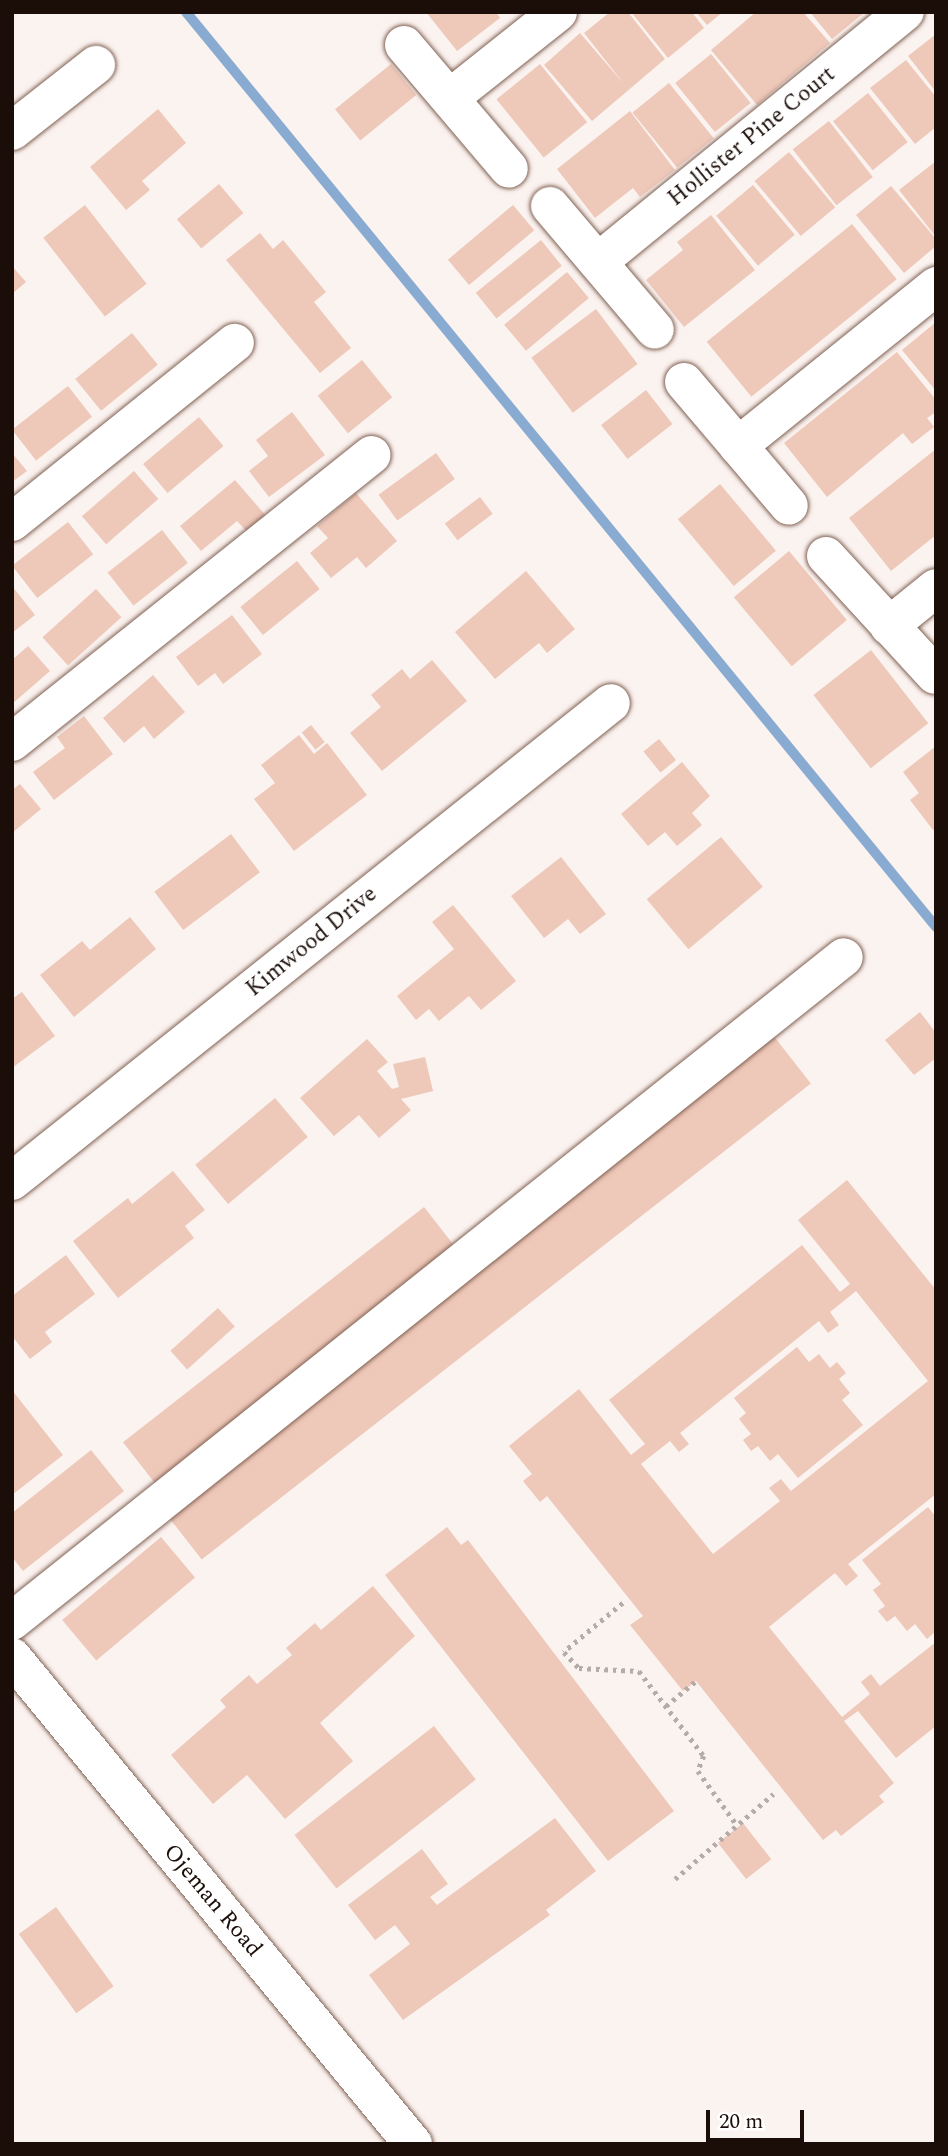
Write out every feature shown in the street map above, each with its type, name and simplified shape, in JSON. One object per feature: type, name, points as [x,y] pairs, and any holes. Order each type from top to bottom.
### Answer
[{"type":"street","points":[[450,98],[558,12]]},
{"type":"street","name":"Hollister Pine Court","points":[[598,262],[905,12]]},
{"type":"street","points":[[404,45],[509,169]]},
{"type":"street","points":[[12,131],[96,65]]},
{"type":"street","points":[[550,206],[655,330]]},
{"type":"street","points":[[738,446],[936,286]]},
{"type":"street","points":[[12,522],[236,344]]},
{"type":"street","points":[[684,382],[789,506]]},
{"type":"street","points":[[12,742],[371,456]]},
{"type":"street","points":[[826,556],[935,676]]},
{"type":"street","points":[[889,626],[936,588]]},
{"type":"street","name":"Kimwood Drive","points":[[12,1181],[611,703]]},
{"type":"street","points":[[12,1621],[844,957]]},
{"type":"street","name":"Ojeman Road","points":[[12,1657],[413,2144]]},
{"type":"path","points":[[623,1603],[564,1652],[579,1668],[639,1671],[704,1756],[698,1771],[737,1825]]},
{"type":"path","points":[[666,1706],[695,1682]]},
{"type":"path","points":[[676,1879],[773,1794]]},
{"type":"building","points":[[426,12],[496,12],[500,18],[457,51]]},
{"type":"building","points":[[610,12],[628,12],[665,59],[592,121],[544,65],[580,33],[624,84],[584,33]]},
{"type":"building","points":[[631,12],[692,12],[704,28],[668,58]]},
{"type":"building","points":[[696,12],[723,12],[707,25]]},
{"type":"building","points":[[756,12],[803,12],[830,43],[757,105],[711,50]]},
{"type":"building","points":[[810,12],[865,12],[832,39]]},
{"type":"building","points":[[936,34],[936,92],[908,56]]},
{"type":"building","points":[[711,54],[751,103],[715,132],[675,83]]},
{"type":"building","points":[[906,60],[936,97],[936,127],[915,144],[870,88]]},
{"type":"building","points":[[391,64],[416,95],[360,140],[335,109]]},
{"type":"building","points":[[540,64],[587,122],[544,158],[496,99]]},
{"type":"building","points":[[669,83],[714,138],[677,168],[632,113]]},
{"type":"building","points":[[868,93],[908,142],[873,170],[833,121]]},
{"type":"building","points":[[158,109],[186,143],[142,181],[150,190],[126,210],[90,167]]},
{"type":"building","points":[[630,111],[675,170],[640,197],[633,188],[595,218],[557,169]]},
{"type":"building","points":[[829,121],[873,177],[836,205],[793,149]]},
{"type":"building","points":[[789,152],[835,207],[801,236],[755,181]]},
{"type":"building","points":[[936,161],[936,237],[899,190]]},
{"type":"building","points":[[219,184],[243,213],[201,248],[177,219]]},
{"type":"building","points":[[753,185],[795,235],[758,266],[716,216]]},
{"type":"building","points":[[891,186],[936,239],[936,246],[904,273],[856,215]]},
{"type":"building","points":[[85,205],[147,284],[105,316],[43,238]]},
{"type":"building","points":[[513,205],[534,230],[469,285],[448,260]]},
{"type":"building","points":[[711,215],[755,270],[684,327],[646,280],[683,250],[677,242]]},
{"type":"building","points":[[852,224],[897,279],[751,397],[707,342]]},
{"type":"building","points":[[260,233],[273,249],[283,240],[326,292],[314,302],[351,348],[320,373],[226,260]]},
{"type":"building","points":[[541,240],[562,266],[496,319],[476,293]]},
{"type":"building","points":[[12,266],[26,282],[12,294]]},
{"type":"building","points":[[567,272],[589,298],[526,351],[504,325]]},
{"type":"building","points":[[596,309],[638,364],[573,413],[531,358]]},
{"type":"building","points":[[936,322],[936,391],[902,350]]},
{"type":"building","points":[[132,333],[158,365],[101,411],[75,379]]},
{"type":"building","points":[[897,352],[936,400],[936,412],[927,418],[934,427],[912,444],[903,433],[827,497],[784,443]]},
{"type":"building","points":[[362,360],[392,397],[348,433],[318,396]]},
{"type":"building","points":[[68,386],[92,417],[36,460],[12,430]]},
{"type":"building","points":[[646,390],[672,424],[628,459],[601,425]]},
{"type":"building","points":[[292,412],[325,455],[269,497],[249,471],[268,456],[256,440]]},
{"type":"building","points":[[199,417],[223,446],[168,493],[143,464]]},
{"type":"building","points":[[936,449],[936,535],[891,571],[849,518]]},
{"type":"building","points":[[12,453],[27,471],[12,482]]},
{"type":"building","points":[[436,453],[455,479],[397,521],[379,495]]},
{"type":"building","points":[[134,471],[158,499],[106,544],[82,516]]},
{"type":"building","points":[[235,480],[267,517],[248,533],[237,521],[201,551],[180,526]]},
{"type":"building","points":[[720,484],[776,551],[734,586],[678,519]]},
{"type":"building","points":[[356,493],[397,541],[366,568],[357,557],[331,578],[310,553],[328,538],[317,526]]},
{"type":"building","points":[[480,497],[493,514],[457,540],[445,523]]},
{"type":"building","points":[[68,522],[93,554],[37,598],[12,566]]},
{"type":"building","points":[[162,530],[188,563],[133,606],[108,572]]},
{"type":"building","points":[[789,551],[847,620],[792,666],[734,597]]},
{"type":"building","points":[[297,561],[320,589],[263,635],[240,607]]},
{"type":"building","points":[[526,571],[575,629],[547,653],[539,643],[495,679],[455,632]]},
{"type":"building","points":[[12,586],[35,615],[12,633]]},
{"type":"building","points":[[96,589],[121,617],[68,665],[42,637]]},
{"type":"building","points":[[232,615],[262,654],[223,684],[215,673],[198,686],[176,657]]},
{"type":"building","points":[[28,646],[50,671],[12,704],[12,660]]},
{"type":"building","points":[[871,650],[928,723],[871,768],[813,695]]},
{"type":"building","points":[[432,660],[467,701],[382,771],[350,733],[381,707],[371,695],[402,669],[410,679]]},
{"type":"building","points":[[153,675],[185,712],[154,739],[144,726],[124,743],[103,718]]},
{"type":"building","points":[[84,716],[113,754],[54,800],[33,772],[65,748],[57,737]]},
{"type":"building","points":[[311,725],[325,742],[316,750],[302,733]]},
{"type":"building","points":[[299,735],[314,754],[327,743],[367,795],[294,851],[254,799],[275,783],[261,765]]},
{"type":"building","points":[[659,739],[676,760],[660,773],[643,752]]},
{"type":"building","points":[[936,746],[936,828],[933,830],[910,800],[919,793],[903,772]]},
{"type":"building","points":[[682,762],[710,796],[692,813],[702,825],[677,846],[665,832],[648,846],[621,814]]},
{"type":"building","points":[[20,784],[41,809],[12,833],[12,790]]},
{"type":"building","points":[[231,834],[260,872],[183,930],[154,892]]},
{"type":"building","points":[[721,837],[763,887],[688,949],[647,899]]},
{"type":"building","points":[[561,857],[606,914],[580,934],[568,919],[544,938],[511,896]]},
{"type":"building","points":[[453,905],[516,981],[481,1010],[469,996],[439,1021],[429,1009],[416,1020],[397,996],[454,949],[432,922]]},
{"type":"building","points":[[130,917],[156,949],[74,1017],[40,975],[82,941],[90,950]]},
{"type":"building","points":[[22,992],[55,1036],[12,1068],[12,999]]},
{"type":"building","points":[[920,1012],[936,1033],[936,1058],[914,1075],[885,1040]]},
{"type":"building","points":[[769,1030],[811,1084],[202,1559],[160,1506]]},
{"type":"building","points":[[367,1039],[388,1062],[377,1071],[392,1089],[399,1087],[393,1064],[425,1057],[433,1091],[401,1099],[411,1110],[379,1138],[359,1115],[334,1136],[300,1098]]},
{"type":"building","points":[[275,1098],[308,1137],[228,1204],[195,1165]]},
{"type":"building","points":[[173,1171],[205,1210],[185,1226],[194,1238],[118,1298],[73,1241],[128,1198],[132,1204]]},
{"type":"building","points":[[847,1180],[936,1290],[936,1494],[848,1564],[858,1576],[846,1586],[835,1573],[769,1627],[842,1717],[870,1694],[861,1682],[871,1674],[880,1686],[936,1642],[936,1726],[896,1758],[858,1711],[844,1721],[894,1783],[879,1796],[884,1802],[841,1836],[836,1830],[823,1840],[696,1681],[683,1691],[630,1625],[643,1616],[547,1496],[540,1502],[523,1481],[532,1474],[509,1446],[579,1389],[631,1455],[645,1444],[609,1400],[802,1245],[840,1292],[850,1284],[798,1220]],"holes":[[[856,1291],[928,1381],[791,1491],[781,1479],[769,1488],[780,1501],[713,1554],[641,1464],[670,1441],[679,1452],[689,1444],[680,1433],[819,1321],[828,1333],[839,1325],[830,1312]]]},
{"type":"building","points":[[424,1207],[457,1249],[156,1484],[123,1442]]},
{"type":"building","points":[[66,1255],[95,1294],[45,1332],[52,1342],[30,1359],[12,1336],[12,1296]]},
{"type":"building","points":[[218,1308],[235,1327],[187,1369],[170,1351]]},
{"type":"building","points":[[797,1347],[809,1362],[819,1354],[830,1368],[837,1362],[846,1373],[839,1379],[850,1393],[842,1400],[863,1425],[798,1478],[778,1454],[770,1461],[758,1446],[751,1451],[743,1440],[751,1434],[739,1419],[746,1413],[734,1398]]},
{"type":"building","points":[[12,1390],[63,1455],[12,1495]]},
{"type":"building","points":[[91,1450],[124,1491],[23,1571],[12,1557],[12,1513]]},
{"type":"building","points":[[928,1507],[936,1517],[936,1631],[927,1639],[915,1624],[907,1631],[895,1616],[887,1622],[878,1611],[885,1606],[873,1590],[881,1584],[862,1560]]},
{"type":"building","points":[[447,1527],[461,1545],[468,1540],[674,1811],[608,1861],[385,1575]]},
{"type":"building","points":[[161,1537],[195,1578],[96,1661],[62,1620]]},
{"type":"building","points":[[373,1586],[415,1636],[320,1723],[353,1761],[285,1819],[247,1775],[213,1804],[171,1755],[226,1707],[220,1700],[249,1675],[257,1684],[292,1655],[286,1648],[315,1623],[321,1630]]},
{"type":"building","points":[[434,1726],[476,1780],[336,1889],[295,1835]]},
{"type":"building","points":[[555,1818],[596,1871],[546,1910],[550,1915],[403,2020],[369,1975],[410,1944],[395,1925],[375,1940],[348,1905],[422,1849],[448,1884],[430,1897],[437,1905]]},
{"type":"building","points":[[743,1823],[771,1859],[746,1879],[718,1843]]},
{"type":"building","points":[[56,1907],[114,1986],[76,2013],[19,1934]]},
{"type":"waterway","points":[[186,12],[936,927]]}]
